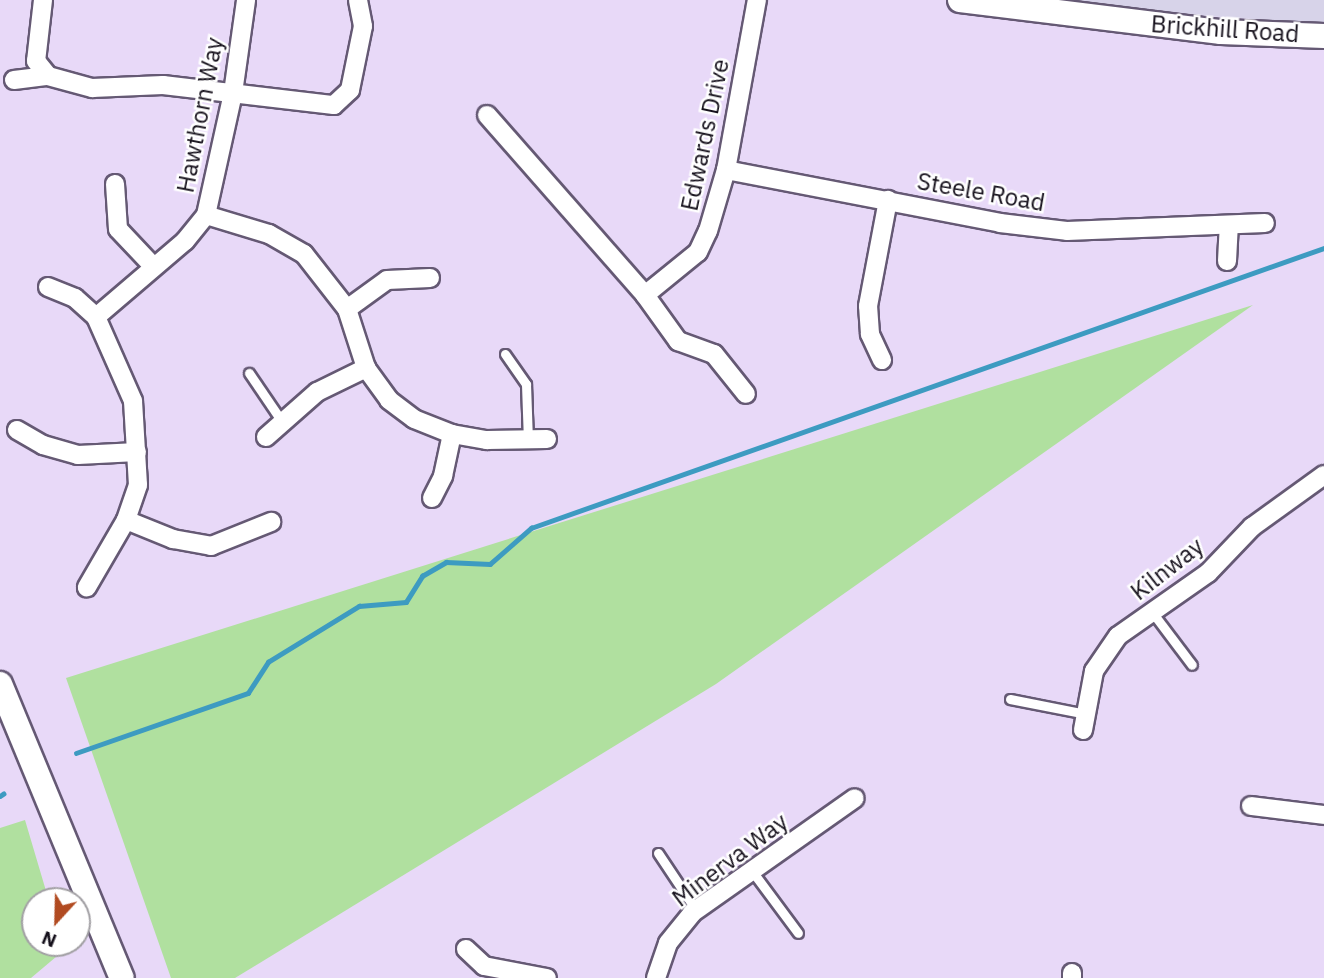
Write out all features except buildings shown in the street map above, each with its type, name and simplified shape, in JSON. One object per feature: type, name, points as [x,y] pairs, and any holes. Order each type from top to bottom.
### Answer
[{"type":"street","points":[[43,0],[36,61],[48,76]]},
{"type":"street","name":"Hawthorn Way","points":[[96,317],[152,265],[185,241],[206,215],[233,93],[246,0]]},
{"type":"street","points":[[14,80],[48,76],[92,88],[163,85],[334,105],[350,90],[363,26],[358,0]]},
{"type":"street","name":"Edwards Drive","points":[[645,295],[698,252],[726,170],[757,0]]},
{"type":"street","name":"Brickhill Road","points":[[960,0],[1031,5],[1221,32],[1324,36]]},
{"type":"street","points":[[487,115],[645,295],[678,341],[714,354],[746,394]]},
{"type":"street","name":"Steele Road","points":[[726,170],[1067,231],[1265,223]]},
{"type":"street","points":[[115,184],[118,229],[152,265]]},
{"type":"street","points":[[882,360],[870,334],[868,306],[888,201]]},
{"type":"street","points":[[206,215],[269,234],[304,254],[347,309],[366,368],[389,400],[414,419],[452,434],[547,439]]},
{"type":"street","points":[[1227,261],[1229,225]]},
{"type":"street","points":[[347,309],[387,280],[430,278]]},
{"type":"street","points":[[48,287],[75,298],[96,317],[133,401],[138,485],[126,520],[87,587]]},
{"type":"street","points":[[266,437],[317,392],[366,368]]},
{"type":"street","points":[[17,430],[43,445],[78,455],[137,452]]},
{"type":"street","points":[[432,498],[443,476],[452,434]]},
{"type":"street","name":"Kilnway","points":[[1085,722],[1094,671],[1118,636],[1208,573],[1252,527],[1324,475]]},
{"type":"street","points":[[126,520],[173,539],[211,546],[271,522]]},
{"type":"street","points":[[0,684],[122,978]]},
{"type":"street","name":"Minerva Way","points":[[656,978],[668,943],[696,910],[855,798]]},
{"type":"street","points":[[1251,806],[1324,815]]},
{"type":"street","points":[[466,949],[484,966],[547,978]]},
{"type":"lane","points":[[505,354],[526,384],[528,440]]},
{"type":"lane","points":[[249,373],[283,423]]},
{"type":"lane","points":[[1152,612],[1192,666]]},
{"type":"lane","points":[[1010,699],[1085,722]]},
{"type":"lane","points":[[658,853],[696,910]]},
{"type":"lane","points":[[752,871],[798,933]]},
{"type":"shaded area","points":[[1044,0],[1324,0],[1324,24],[1180,14]]},
{"type":"green space","points":[[1253,305],[716,684],[235,978],[171,978],[66,678]]},
{"type":"green space","points":[[25,820],[45,887],[21,887],[21,957],[56,957],[31,978],[0,978],[0,828]]},
{"type":"waterway","points":[[76,753],[248,693],[268,662],[359,606],[406,602],[422,576],[446,562],[490,564],[531,528],[1324,248]]}]
